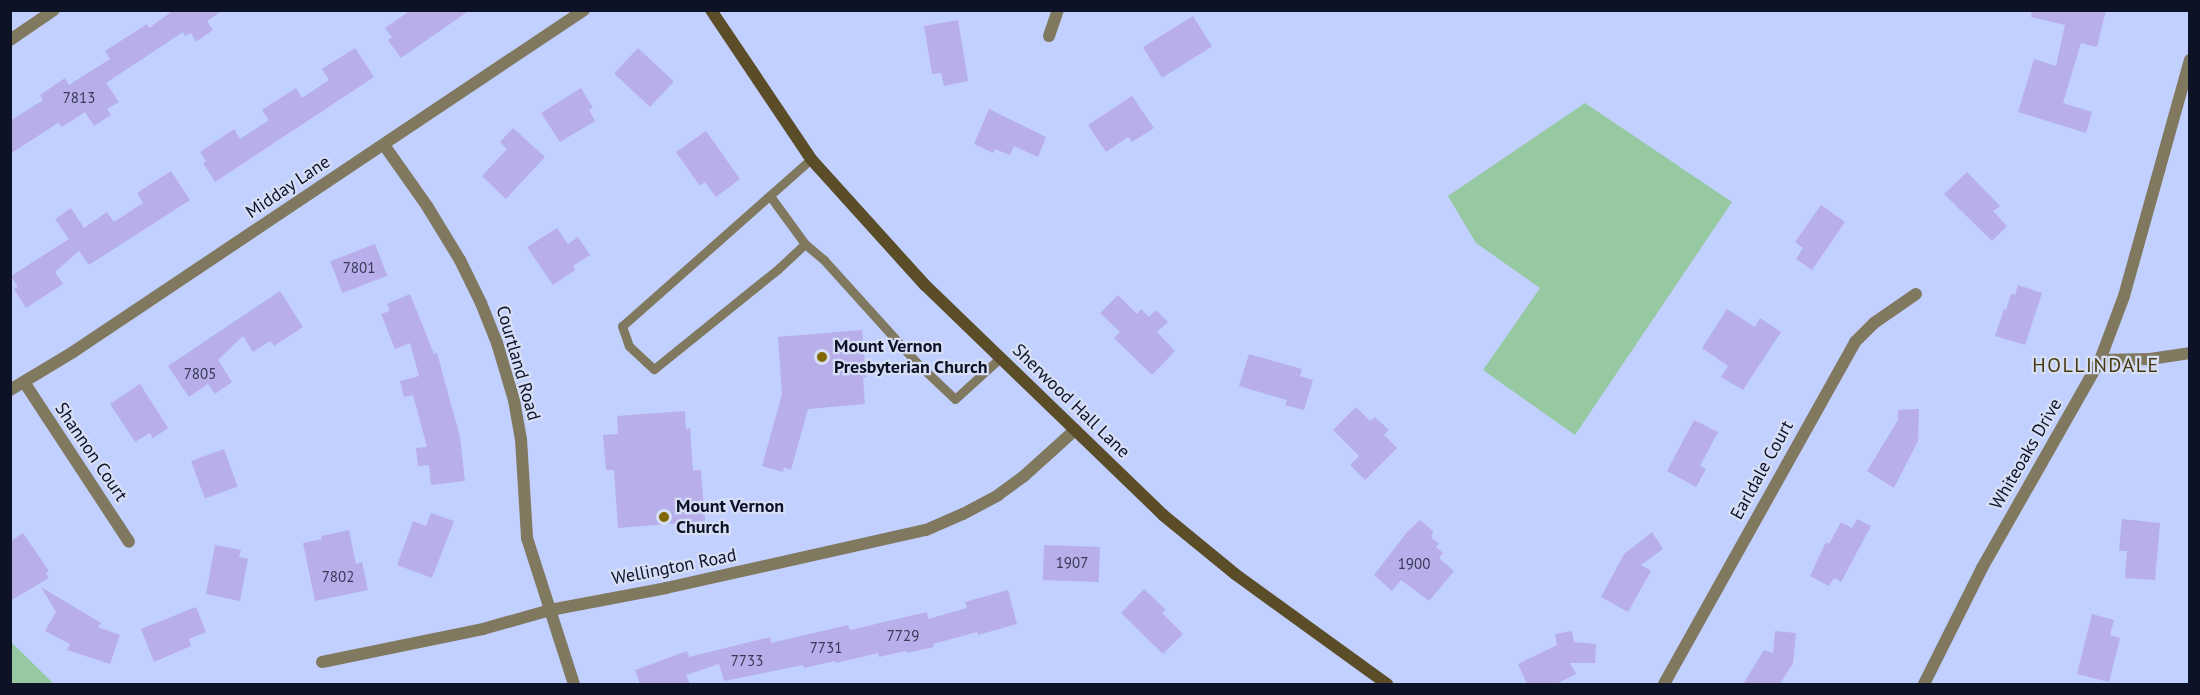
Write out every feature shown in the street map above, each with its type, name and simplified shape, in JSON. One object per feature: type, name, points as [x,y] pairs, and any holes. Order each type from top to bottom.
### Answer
[{"type":"main road","name":"Sherwood Hall Lane","points":[[711,10],[780,108],[811,159],[925,285],[1163,515],[1234,574],[1387,684]]},
{"type":"street","points":[[10,40],[54,10]]},
{"type":"street","name":"Midday Lane","points":[[10,390],[384,145],[584,10]]},
{"type":"street","points":[[1049,36],[1058,10]]},
{"type":"street","name":"Whiteoaks Drive","points":[[1924,684],[1982,568],[2100,360],[2124,296],[2190,60]]},
{"type":"street","name":"Courtland Road","points":[[384,145],[427,206],[460,260],[482,303],[497,343],[514,400],[521,439],[527,538],[574,684]]},
{"type":"street","name":"Earldale Court","points":[[1664,684],[1855,342],[1874,323],[1916,294]]},
{"type":"street","points":[[2100,360],[2150,359],[2190,353]]},
{"type":"street","name":"Shannon Court","points":[[24,382],[129,542]]},
{"type":"street","name":"Wellington Road","points":[[322,662],[483,629],[550,610],[666,588],[926,530],[998,495],[1024,476],[1074,430]]},
{"type":"lane","points":[[805,244],[778,269],[654,369],[629,346],[622,326],[811,159]]},
{"type":"lane","points":[[770,195],[805,244],[824,260],[917,363],[955,399],[1000,358]]},
{"type":"green space","points":[[1585,103],[1732,202],[1575,435],[1483,370],[1540,288],[1476,243],[1448,196]]},
{"type":"green space","points":[[11,642],[54,684],[11,684]]},
{"type":"building","points":[[174,10],[223,10],[207,21],[213,30],[196,42],[191,33],[185,36],[183,32],[106,83],[119,102],[107,109],[111,115],[94,126],[85,112],[62,127],[58,123],[10,154],[10,121],[43,100],[40,95],[65,78],[69,85],[110,59],[105,51],[147,24],[149,28]]},
{"type":"building","points":[[411,10],[470,10],[401,58],[388,40],[392,37],[385,28]]},
{"type":"building","points":[[2032,10],[2106,10],[2097,47],[2081,43],[2063,103],[2092,112],[2086,133],[2018,112],[2034,59],[2056,66],[2065,25],[2031,17]]},
{"type":"building","points":[[1193,16],[1212,47],[1162,78],[1143,47]]},
{"type":"building","points":[[958,20],[968,81],[944,86],[941,73],[932,74],[924,26]]},
{"type":"building","points":[[355,48],[374,77],[215,182],[203,163],[206,161],[200,152],[234,129],[240,139],[269,120],[262,110],[296,88],[302,98],[329,80],[322,69]]},
{"type":"building","points":[[638,48],[674,81],[650,107],[614,74]]},
{"type":"building","points":[[581,88],[593,108],[589,110],[595,121],[560,142],[541,113]]},
{"type":"building","points":[[1132,96],[1154,128],[1132,142],[1128,137],[1106,152],[1088,125]]},
{"type":"building","points":[[989,109],[1046,137],[1038,157],[1014,146],[1010,155],[995,149],[993,153],[974,144]]},
{"type":"building","points":[[513,128],[545,157],[506,199],[482,176],[507,149],[500,142]]},
{"type":"building","points":[[706,131],[740,179],[716,197],[705,182],[700,186],[676,152]]},
{"type":"building","points":[[171,171],[190,200],[89,265],[79,251],[55,272],[63,284],[26,308],[14,289],[18,287],[11,276],[69,239],[55,219],[71,208],[84,228],[107,212],[114,222],[143,203],[137,193]]},
{"type":"building","points":[[1967,172],[2000,206],[1993,211],[2007,226],[1992,241],[1944,194]]},
{"type":"building","points":[[1821,205],[1845,222],[1812,270],[1796,259],[1803,248],[1795,242]]},
{"type":"building","points":[[557,228],[568,244],[578,237],[590,255],[573,266],[575,270],[553,285],[527,247]]},
{"type":"building","points":[[375,244],[387,276],[342,293],[330,261]]},
{"type":"building","points":[[2018,285],[2042,293],[2025,345],[1995,336],[2004,309],[2006,310],[2011,294],[2015,295]]},
{"type":"building","points":[[280,291],[303,327],[274,346],[270,341],[253,352],[243,336],[218,360],[232,382],[215,394],[208,384],[189,397],[168,366]]},
{"type":"building","points":[[410,294],[434,354],[437,353],[460,437],[465,481],[431,485],[429,465],[418,466],[416,448],[427,447],[413,395],[404,397],[400,381],[419,376],[410,343],[395,349],[381,314],[390,311],[387,304]]},
{"type":"building","points":[[1118,295],[1137,314],[1141,309],[1149,317],[1156,310],[1168,322],[1157,332],[1175,351],[1152,375],[1114,338],[1120,332],[1100,313]]},
{"type":"building","points":[[1727,309],[1755,327],[1760,318],[1781,332],[1743,390],[1721,377],[1728,366],[1702,348]]},
{"type":"building","name":"Mount Vernon Presbyterian Church","points":[[862,330],[866,377],[863,377],[865,404],[808,409],[791,470],[784,467],[783,472],[762,466],[782,394],[778,337]]},
{"type":"building","points":[[1249,354],[1302,369],[1300,376],[1313,380],[1304,410],[1285,405],[1287,400],[1239,386]]},
{"type":"building","points":[[140,384],[168,428],[153,438],[150,433],[135,442],[110,404]]},
{"type":"building","points":[[1356,407],[1370,421],[1375,417],[1389,430],[1384,435],[1397,448],[1365,480],[1350,465],[1359,456],[1333,430]]},
{"type":"building","points":[[1919,409],[1918,441],[1894,488],[1867,471],[1898,420],[1898,410]]},
{"type":"building","points":[[685,411],[686,429],[690,428],[693,470],[701,470],[705,521],[618,528],[614,470],[606,470],[603,435],[618,434],[617,416]]},
{"type":"building","points":[[1694,420],[1718,432],[1700,466],[1706,469],[1696,487],[1667,471]]},
{"type":"building","points":[[224,449],[238,487],[205,499],[191,461]]},
{"type":"building","points":[[431,513],[454,521],[432,578],[397,565],[413,521],[426,526]]},
{"type":"building","points":[[1857,519],[1871,526],[1841,582],[1834,578],[1829,586],[1810,576],[1826,542],[1829,544],[1841,522],[1852,528]]},
{"type":"building","points":[[2122,519],[2160,523],[2155,580],[2125,578],[2127,551],[2119,551]]},
{"type":"building","points":[[1420,520],[1433,531],[1432,538],[1439,544],[1436,547],[1443,553],[1439,558],[1454,571],[1429,601],[1401,580],[1392,591],[1374,575],[1407,532]]},
{"type":"building","points":[[349,530],[356,564],[362,562],[368,590],[315,601],[303,543],[322,539],[321,536]]},
{"type":"building","points":[[1652,532],[1663,549],[1641,565],[1651,571],[1628,612],[1601,597],[1624,554]]},
{"type":"building","points":[[23,533],[49,571],[46,573],[49,578],[10,601],[10,542]]},
{"type":"building","points":[[215,545],[241,550],[239,557],[248,559],[240,601],[206,594]]},
{"type":"building","points":[[1044,545],[1100,547],[1099,582],[1043,580]]},
{"type":"building","points":[[41,587],[101,623],[98,627],[120,635],[110,664],[67,650],[70,644],[45,631],[56,612]]},
{"type":"building","points":[[1144,589],[1166,610],[1162,613],[1183,634],[1163,654],[1121,613]]},
{"type":"building","points":[[1008,590],[1017,624],[978,635],[977,632],[933,644],[934,647],[907,653],[906,651],[879,657],[878,653],[836,663],[835,661],[804,668],[803,665],[724,681],[719,664],[686,675],[690,684],[640,684],[635,670],[687,651],[689,657],[770,637],[771,643],[848,625],[850,630],[927,612],[928,619],[967,608],[965,602]]},
{"type":"building","points":[[196,607],[206,632],[189,639],[191,646],[154,662],[141,629]]},
{"type":"building","points":[[2092,614],[2114,620],[2110,635],[2120,638],[2109,682],[2077,674]]},
{"type":"building","points":[[1572,631],[1574,642],[1596,644],[1595,663],[1570,663],[1576,674],[1556,684],[1527,684],[1518,664],[1557,645],[1555,634]]},
{"type":"building","points":[[1775,631],[1796,633],[1793,663],[1780,684],[1743,684],[1764,650],[1773,653]]},
{"type":"place","name":"Mount Vernon Presbyterian Church","points":[[822,357]]},
{"type":"place","name":"Mount Vernon Church","points":[[664,517]]},
{"type":"district","name":"HOLLINDALE","points":[[2096,365]]}]
